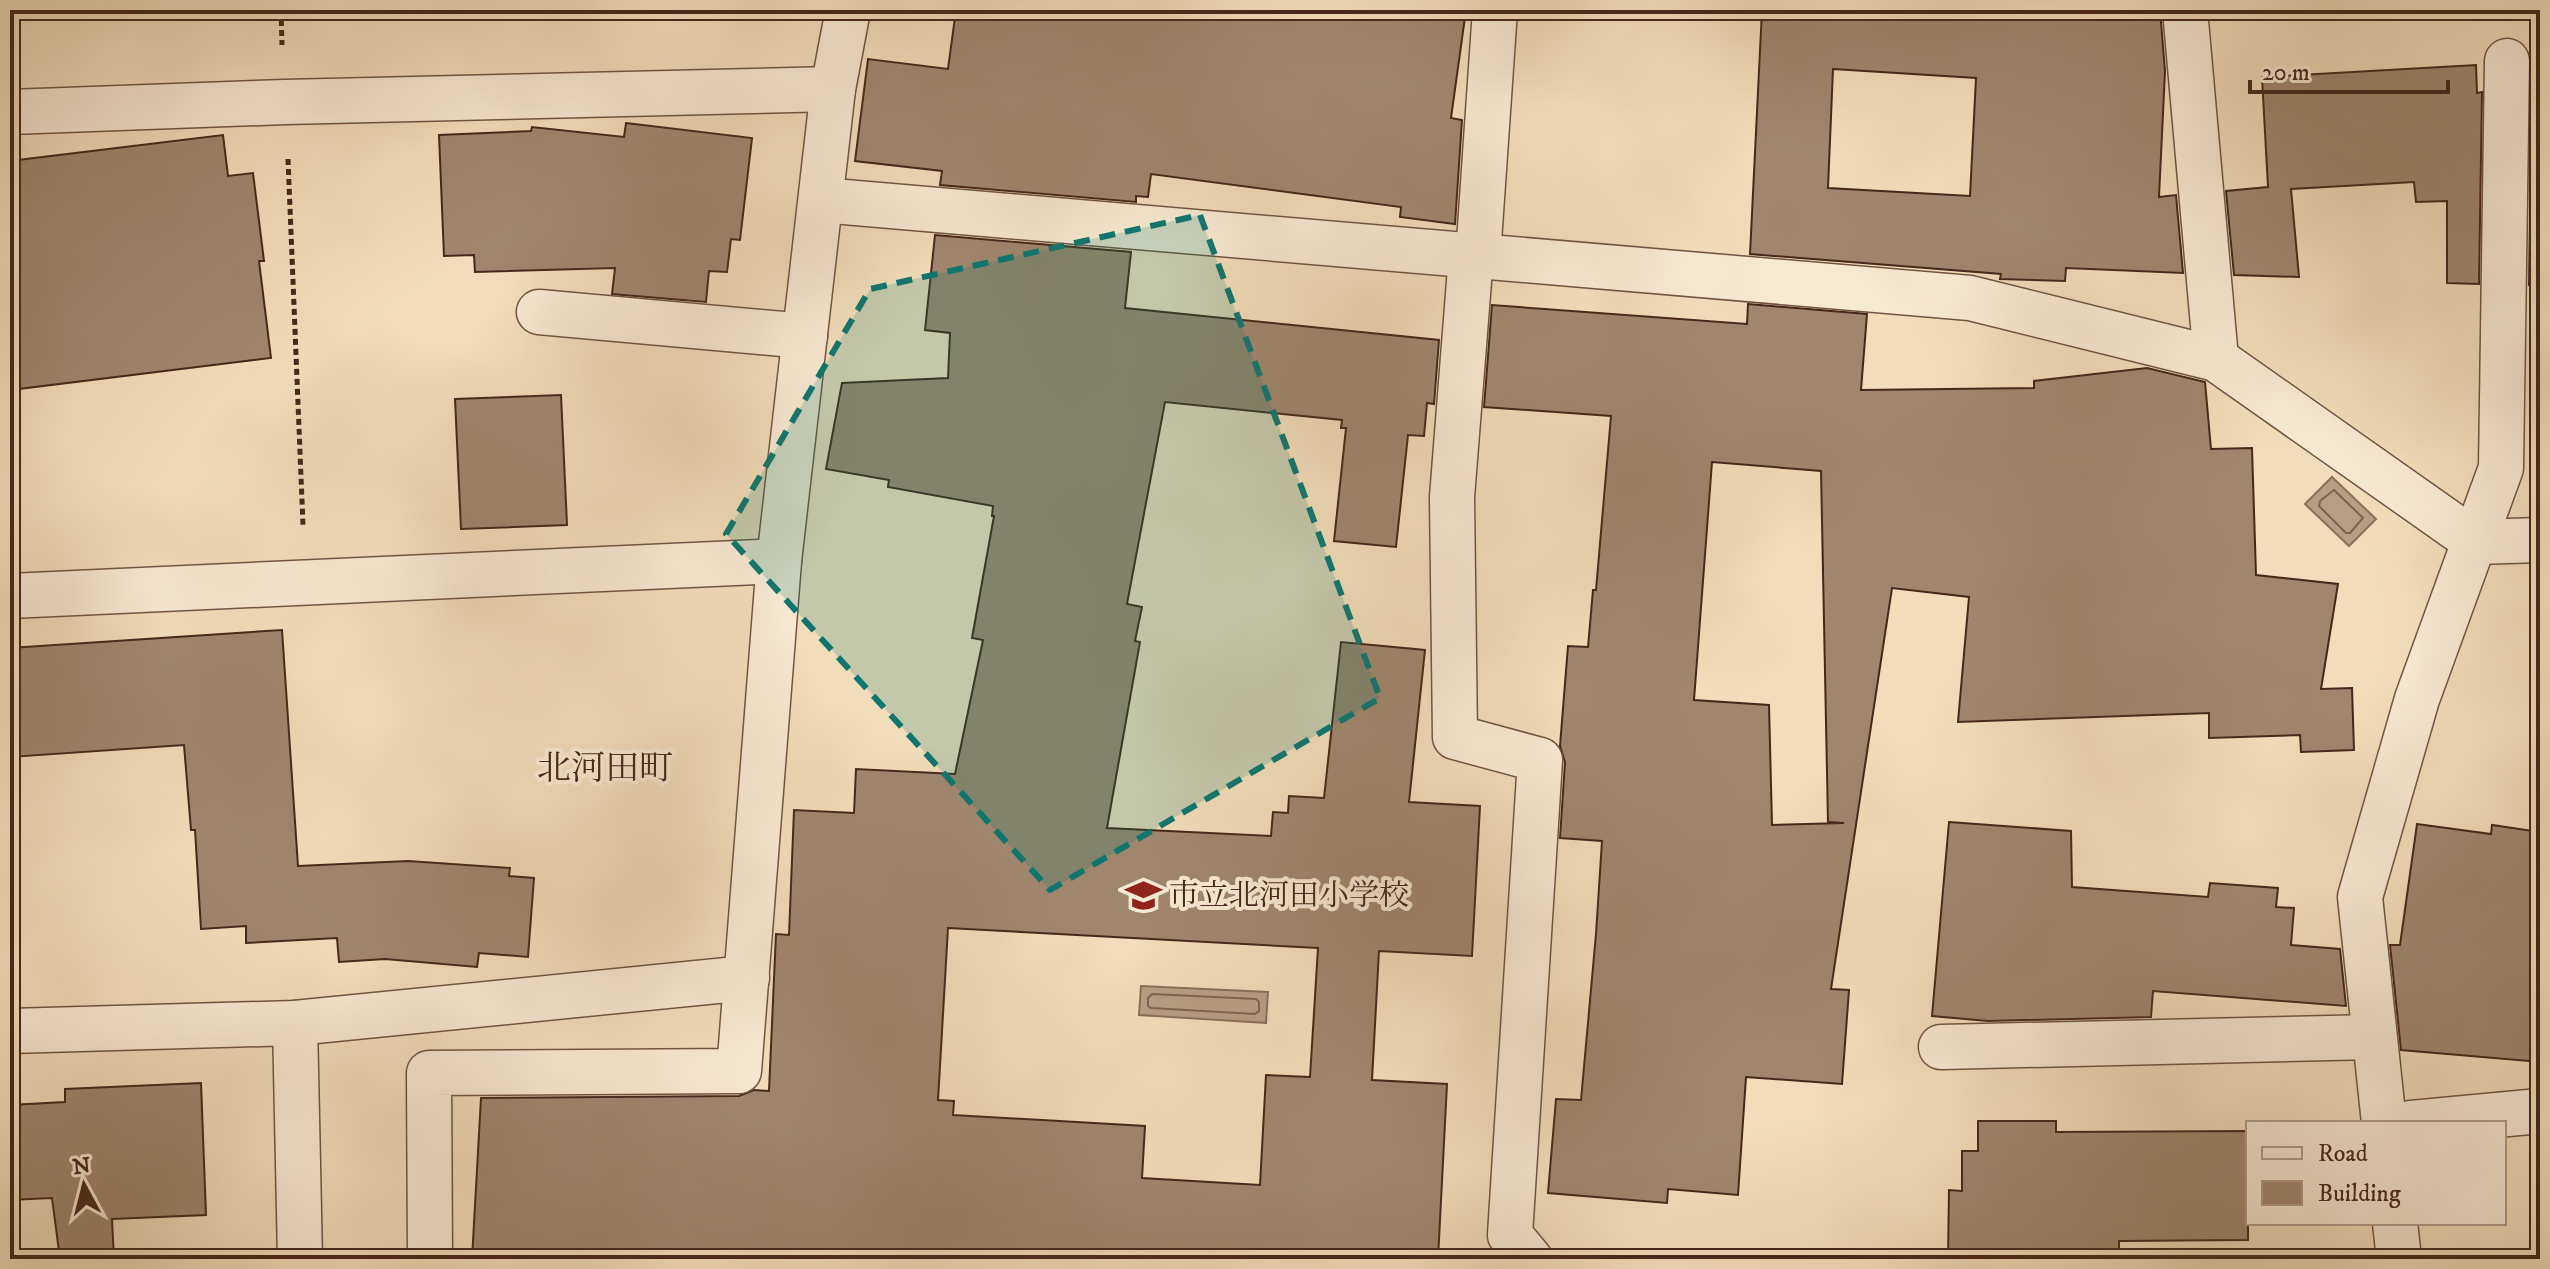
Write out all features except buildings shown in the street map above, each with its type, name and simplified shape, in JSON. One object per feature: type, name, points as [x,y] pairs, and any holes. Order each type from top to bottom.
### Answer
[{"type":"street","points":[[430,1259],[429,1073],[739,1071],[779,561],[833,89],[848,10]]},
{"type":"street","points":[[1495,10],[1452,497],[1455,737],[1540,760],[1510,1235],[1530,1259]]},
{"type":"street","points":[[2185,10],[2216,359]]},
{"type":"street","points":[[2384,1121],[2360,897],[2417,699],[2501,468],[2507,61]]},
{"type":"street","points":[[10,112],[833,89]]},
{"type":"street","points":[[821,200],[1970,298],[2216,359],[2476,542],[2540,540]]},
{"type":"street","points":[[539,312],[805,336]]},
{"type":"street","points":[[10,596],[779,561]]},
{"type":"street","points":[[10,1031],[295,1023],[747,978]]},
{"type":"street","points":[[295,1023],[300,1259]]},
{"type":"street","points":[[1941,1047],[2374,1037]]},
{"type":"street","points":[[2432,1121],[2540,1111]]},
{"type":"street","points":[[2395,1225],[2399,1259]]},
{"type":"path","points":[[281,10],[306,583]]},
{"type":"highlighted area","points":[[1200,215],[1380,698],[1050,890],[726,534],[870,289]]},
{"type":"water","points":[[2332,477],[2376,519],[2349,546],[2305,504]]},
{"type":"water","points":[[1141,986],[1268,992],[1266,1023],[1139,1015]]},
{"type":"place","name":"市立北河田小学校","points":[[1143,895]]},
{"type":"district","name":"北河田町","points":[[605,767]]}]
